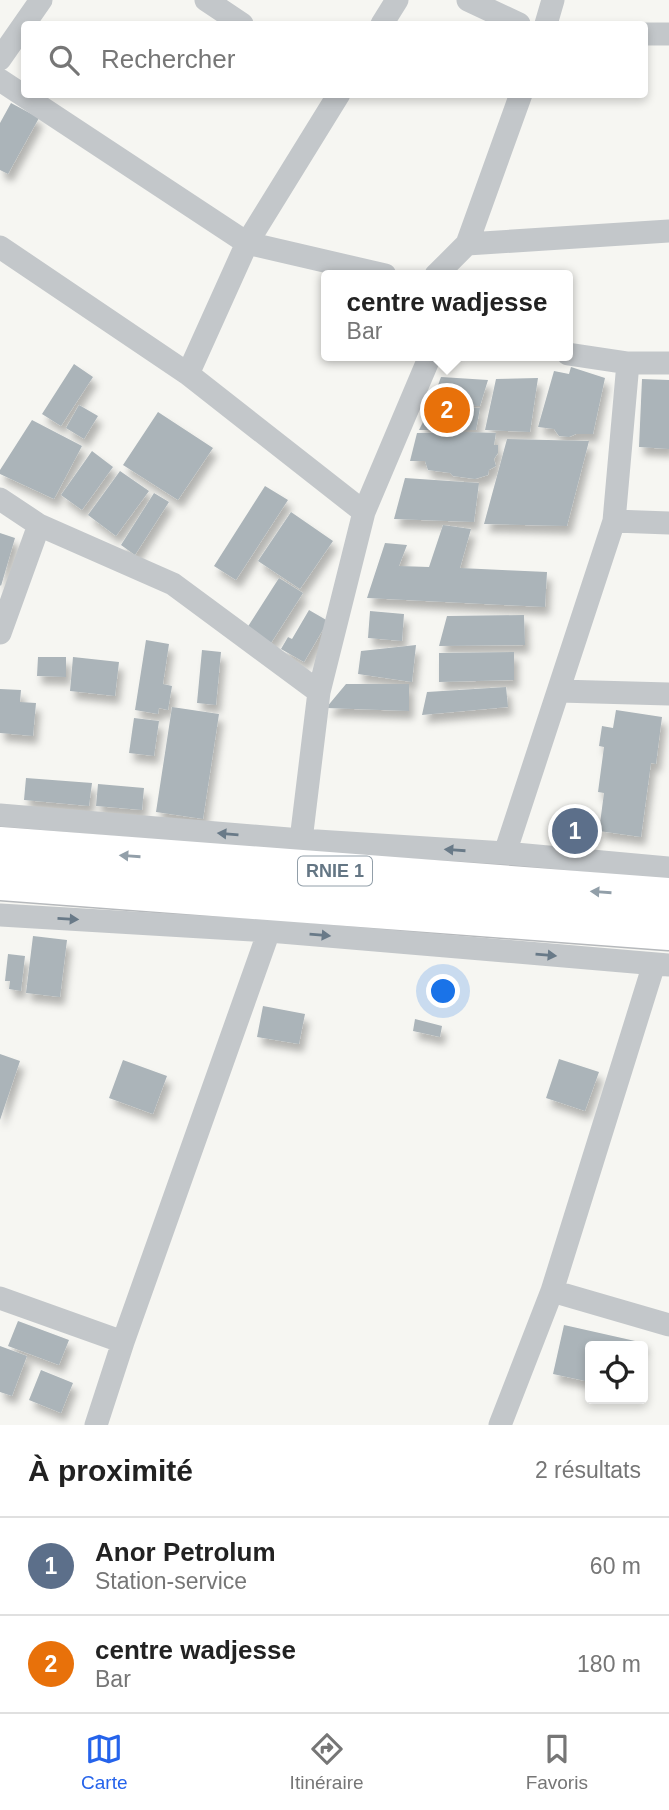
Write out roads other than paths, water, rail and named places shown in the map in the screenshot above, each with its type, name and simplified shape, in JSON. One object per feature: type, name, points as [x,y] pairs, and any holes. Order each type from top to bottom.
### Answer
[{"type":"highway","name":"RNIE 1","points":[[0,846],[669,897]]},
{"type":"highway","name":"RNIE 1","points":[[1,908],[664,954]]},
{"type":"street","points":[[26,21],[41,0]]},
{"type":"street","points":[[206,0],[238,21]]},
{"type":"street","points":[[384,21],[397,0]]},
{"type":"street","points":[[468,0],[513,21]]},
{"type":"street","points":[[547,21],[554,0]]},
{"type":"street","points":[[0,59],[21,29]]},
{"type":"street","points":[[648,34],[669,34]]},
{"type":"street","points":[[0,80],[21,94]]},
{"type":"street","points":[[27,98],[247,243],[363,270]]},
{"type":"street","points":[[188,374],[247,243],[338,98]]},
{"type":"street","points":[[441,270],[467,244],[520,98]]},
{"type":"street","points":[[467,244],[669,231]]},
{"type":"street","points":[[0,247],[188,374],[364,512]]},
{"type":"street","points":[[573,355],[628,363],[669,363]]},
{"type":"street","points":[[301,841],[319,692],[364,512],[428,361]]},
{"type":"street","points":[[505,853],[614,521],[628,363]]},
{"type":"street","points":[[0,499],[39,525],[173,584],[319,692]]},
{"type":"street","points":[[614,521],[669,523]]},
{"type":"street","points":[[0,633],[39,525]]},
{"type":"street","points":[[559,691],[669,694]]},
{"type":"street","points":[[0,815],[301,841],[505,853],[669,868]]},
{"type":"street","points":[[1,908],[270,931],[664,954],[552,1291],[500,1425]]},
{"type":"street","points":[[96,1425],[123,1342],[270,931]]},
{"type":"street","points":[[552,1291],[669,1325]]},
{"type":"street","points":[[0,1298],[123,1342]]},
{"type":"place","name":"centre wadjesse","points":[[447,410]]},
{"type":"place","name":"Anor Petrolum","points":[[575,831]]}]
